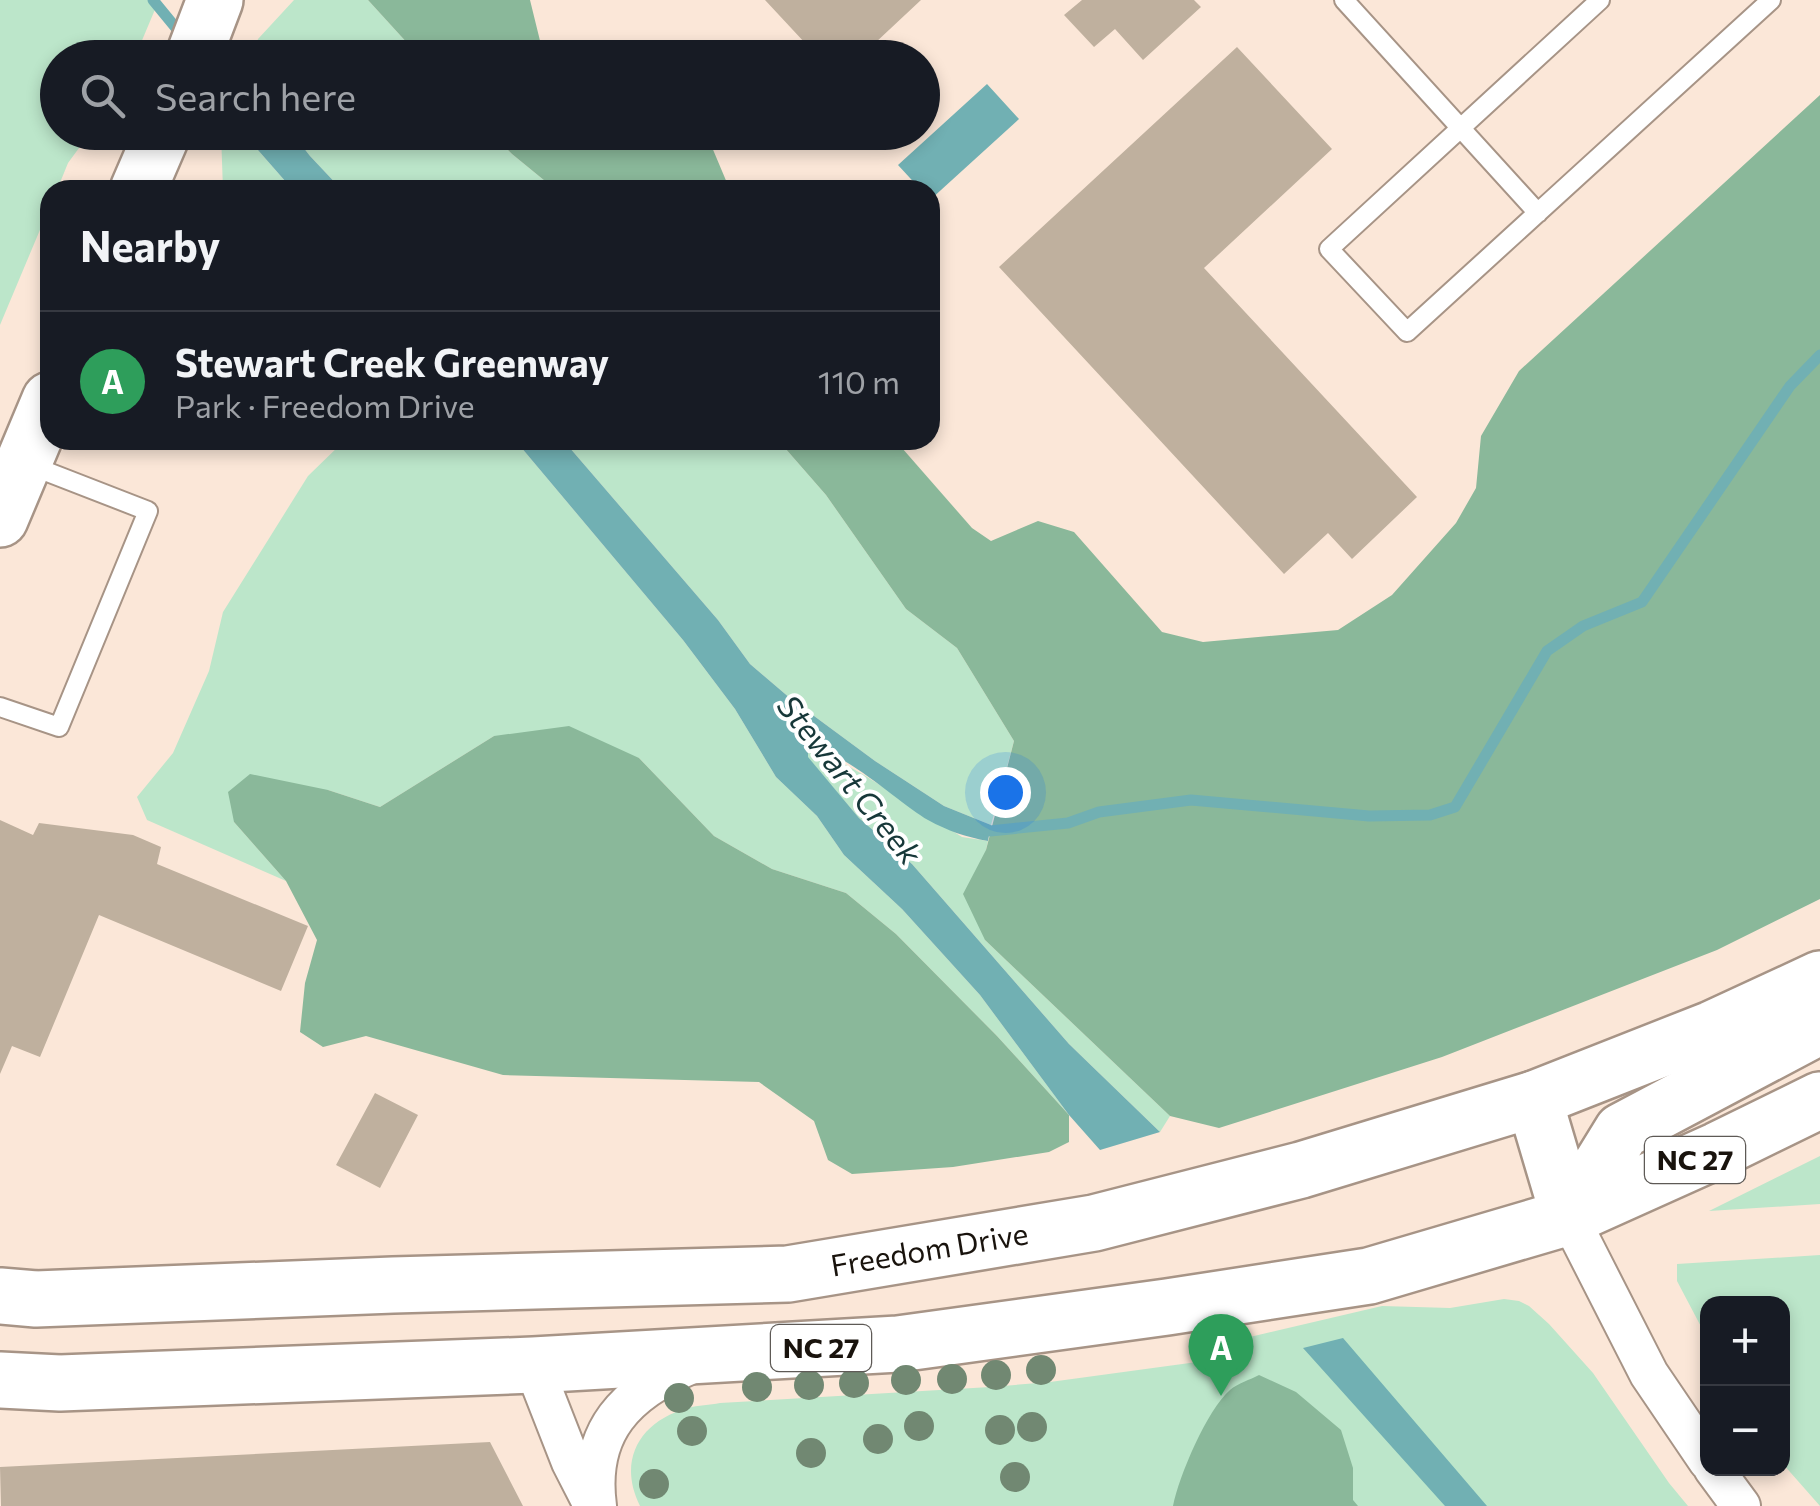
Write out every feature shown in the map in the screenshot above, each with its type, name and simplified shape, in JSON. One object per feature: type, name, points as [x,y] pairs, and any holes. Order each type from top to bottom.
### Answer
[{"type":"main road","points":[[142,180],[155,150]]},
{"type":"main road","points":[[0,519],[40,424]]},
{"type":"main road","name":"Freedom Drive","points":[[0,1296],[36,1299],[788,1274],[1094,1223],[1301,1170],[1534,1098],[1712,1029],[1820,979]]},
{"type":"main road","points":[[1568,1217],[1622,1131],[1820,1026]]},
{"type":"main road","points":[[1534,1098],[1568,1217]]},
{"type":"main road","name":"NC 27","points":[[0,1380],[60,1383],[533,1365],[898,1344],[1369,1276],[1568,1217],[1820,1100]]},
{"type":"main road","points":[[533,1365],[570,1315],[717,1308],[788,1274]]},
{"type":"main road","points":[[0,1397],[60,1383]]},
{"type":"street","points":[[1568,1217],[1648,1374],[1700,1449]]},
{"type":"street","points":[[595,1506],[595,1467],[600,1448],[624,1407],[662,1378],[722,1354]]},
{"type":"street","points":[[533,1365],[570,1462],[595,1506]]},
{"type":"street","points":[[1718,1476],[1741,1506]]},
{"type":"lane","points":[[1344,0],[1538,213]]},
{"type":"lane","points":[[1600,0],[1328,249],[1408,332],[1772,0]]},
{"type":"lane","points":[[0,706],[59,727],[148,511],[24,462]]},
{"type":"green space","points":[[0,0],[159,0],[142,40],[40,40],[40,150],[78,150],[61,180],[40,180],[40,230],[0,325]]},
{"type":"green space","points":[[294,0],[368,0],[404,40],[258,40]]},
{"type":"green space","points":[[368,0],[530,0],[540,40],[404,40]]},
{"type":"green space","points":[[1820,95],[1820,899],[1717,950],[1442,1057],[1219,1128],[1170,1116],[985,940],[963,894],[986,850],[1014,741],[957,648],[906,609],[826,495],[787,450],[904,450],[972,528],[991,541],[1038,521],[1074,532],[1162,632],[1203,642],[1338,630],[1392,595],[1456,523],[1476,488],[1481,436],[1519,371]]},
{"type":"green space","points":[[222,150],[258,150],[284,180],[223,180]]},
{"type":"green space","points":[[305,150],[508,150],[544,180],[333,180]]},
{"type":"green space","points":[[508,150],[713,150],[726,180],[544,180]]},
{"type":"green space","points":[[335,450],[523,450],[683,640],[735,709],[776,777],[817,816],[844,855],[902,909],[980,995],[1069,1115],[896,934],[846,893],[772,869],[714,836],[639,758],[494,736],[380,807],[328,790],[234,822],[286,881],[147,820],[137,797],[173,753],[209,671],[223,612],[308,476]]},
{"type":"green space","points":[[572,450],[787,450],[826,495],[906,609],[957,648],[1014,741],[991,825],[944,806],[791,699],[750,664],[718,620]]},
{"type":"green space","points":[[569,726],[639,758],[714,836],[772,869],[846,893],[896,934],[1069,1115],[1069,1142],[1049,1152],[953,1167],[852,1174],[828,1160],[814,1121],[759,1082],[503,1075],[366,1036],[323,1047],[300,1032],[305,983],[317,940],[286,881],[234,822],[228,792],[250,774],[328,790],[380,807],[494,736]]},
{"type":"green space","points":[[814,747],[962,837],[988,841],[985,940],[1170,1116],[1160,1132],[1069,1044],[912,864],[859,818],[807,757],[808,748]]},
{"type":"green space","points":[[1820,1156],[1820,1204],[1709,1211]]},
{"type":"green space","points":[[1820,1255],[1820,1506],[1790,1472],[1790,1296],[1700,1296],[1700,1325],[1677,1281],[1677,1264]]},
{"type":"green space","points":[[1504,1299],[1529,1306],[1593,1373],[1688,1506],[640,1506],[633,1489],[632,1458],[637,1445],[657,1422],[692,1407],[1050,1382],[1197,1362],[1237,1340],[1382,1306],[1450,1308]]},
{"type":"green space","points":[[1259,1375],[1296,1392],[1341,1430],[1353,1468],[1353,1500],[1358,1506],[1173,1506],[1188,1461],[1212,1412],[1230,1390]]},
{"type":"water","points":[[987,84],[1019,119],[940,191],[940,180],[912,180],[898,165],[914,150],[940,150],[940,127]]},
{"type":"water","points":[[258,150],[305,150],[333,180],[284,180]]},
{"type":"water","points":[[523,450],[572,450],[718,620],[750,664],[875,761],[944,806],[991,825],[988,841],[950,830],[928,820],[852,765],[820,750],[808,749],[808,757],[859,818],[912,864],[1069,1044],[1160,1132],[1100,1150],[1069,1115],[980,995],[902,909],[844,855],[817,816],[776,777],[735,709],[683,640]]},
{"type":"water","points":[[1343,1338],[1487,1506],[1445,1506],[1303,1348]]},
{"type":"building","points":[[765,0],[921,0],[878,40],[802,40]]},
{"type":"building","points":[[1082,0],[1194,0],[1201,7],[1143,60],[1115,29],[1094,47],[1064,15]]},
{"type":"building","points":[[1237,47],[1332,149],[1204,268],[1417,497],[1352,559],[1328,533],[1284,574],[999,267]]},
{"type":"building","points":[[0,820],[33,835],[39,823],[133,835],[161,847],[157,864],[308,926],[281,991],[99,915],[40,1057],[12,1046],[0,1074]]},
{"type":"building","points":[[375,1093],[418,1115],[380,1188],[336,1165]]},
{"type":"building","points":[[490,1442],[523,1506],[1,1506],[0,1467]]},
{"type":"waterway","name":"Stewart Creek","points":[[153,0],[185,39]]},
{"type":"waterway","points":[[977,828],[990,831],[1068,823],[1099,812],[1191,800],[1369,816],[1430,815],[1455,807],[1547,651],[1583,626],[1642,602],[1790,386],[1820,355]]},
{"type":"place","name":"Stewart Creek Greenway","points":[[1221,1396]]}]
